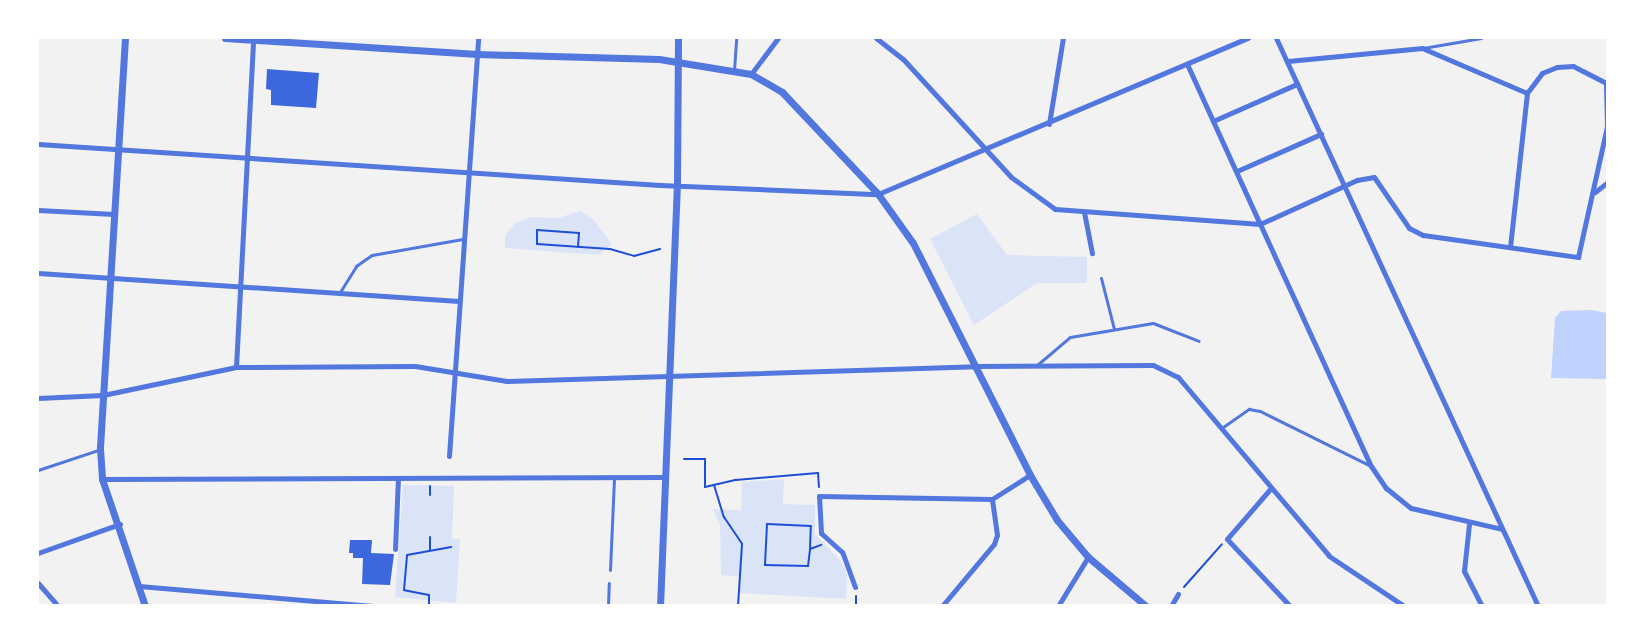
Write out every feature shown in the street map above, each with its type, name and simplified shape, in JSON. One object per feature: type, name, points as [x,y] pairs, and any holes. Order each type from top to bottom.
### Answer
[{"type":"street","points":[[125,38],[100,449],[102,479],[120,524],[145,606]]},
{"type":"street","points":[[225,38],[477,54],[658,59],[751,74],[782,92],[878,194],[913,243],[1030,475],[1057,520],[1088,557],[1146,606]]},
{"type":"street","points":[[236,367],[253,38]]},
{"type":"street","points":[[449,456],[478,38]]},
{"type":"street","points":[[660,606],[667,378],[677,183],[678,38]]},
{"type":"street","points":[[751,74],[778,38]]},
{"type":"street","points":[[876,38],[903,59],[988,149],[1011,177],[1055,209],[1260,224],[1345,186],[1374,177],[1409,228],[1423,235],[1578,257],[1595,192],[1607,126],[1607,84],[1573,66],[1557,67],[1542,73],[1527,93],[1510,247]]},
{"type":"street","points":[[1049,124],[1063,38]]},
{"type":"street","points":[[38,144],[247,160],[878,194],[1049,124],[1248,38]]},
{"type":"street","points":[[1276,38],[1538,606]]},
{"type":"street","points":[[1288,61],[1422,48],[1527,93]]},
{"type":"street","points":[[1187,64],[1371,466],[1386,489],[1411,508],[1469,524],[1502,529]]},
{"type":"street","points":[[1213,121],[1297,84]]},
{"type":"street","points":[[1236,171],[1321,134]]},
{"type":"street","points":[[1595,192],[1608,182]]},
{"type":"street","points":[[38,210],[114,214]]},
{"type":"street","points":[[1084,212],[1092,253]]},
{"type":"street","points":[[38,273],[459,300]]},
{"type":"street","points":[[38,398],[103,395],[236,367],[377,364],[455,372],[507,381],[667,378],[976,366],[1154,365],[1178,377],[1223,427],[1329,556],[1404,606]]},
{"type":"street","points":[[855,587],[842,552],[821,533],[819,496],[992,499],[1030,475]]},
{"type":"street","points":[[102,479],[664,477]]},
{"type":"street","points":[[395,549],[398,478]]},
{"type":"street","points":[[1271,488],[1227,539],[1290,606]]},
{"type":"street","points":[[942,606],[994,544],[997,535],[992,499]]},
{"type":"street","points":[[38,553],[120,524]]},
{"type":"street","points":[[1469,524],[1464,571],[1482,606]]},
{"type":"street","points":[[1058,606],[1088,557]]},
{"type":"street","points":[[38,584],[58,606]]},
{"type":"street","points":[[139,586],[373,606]]},
{"type":"street","points":[[1170,606],[1178,594]]},
{"type":"lane","points":[[734,70],[736,38]]},
{"type":"lane","points":[[1422,48],[1481,38]]},
{"type":"lane","points":[[340,292],[356,266],[372,255],[464,239]]},
{"type":"lane","points":[[1101,278],[1114,329]]},
{"type":"lane","points":[[1037,365],[1070,337],[1153,322],[1199,341]]},
{"type":"lane","points":[[1223,427],[1249,409],[1260,411],[1371,466]]},
{"type":"lane","points":[[38,470],[100,449]]},
{"type":"lane","points":[[610,570],[614,477]]},
{"type":"lane","points":[[608,606],[609,583]]},
{"type":"path","points":[[578,247],[579,233],[537,230],[537,244],[578,247],[610,249],[634,256],[660,249]]},
{"type":"path","points":[[684,459],[705,459],[705,487],[736,480],[818,473],[819,496]]},
{"type":"path","points":[[714,485],[724,517],[742,544],[738,606]]},
{"type":"path","points":[[767,524],[811,526],[810,549],[808,566],[765,565],[767,524]]},
{"type":"path","points":[[430,537],[430,550]]},
{"type":"path","points":[[1178,594],[1227,539]]},
{"type":"path","points":[[810,549],[829,542]]},
{"type":"path","points":[[429,606],[429,595],[404,590],[407,555],[451,547]]},
{"type":"shaded area","points":[[580,211],[592,218],[612,244],[599,255],[505,248],[505,236],[514,224],[530,217],[558,218]]},
{"type":"shaded area","points":[[977,214],[1007,255],[1087,257],[1087,283],[1037,283],[974,325],[930,239]]},
{"type":"shaded area","points":[[784,479],[783,504],[815,505],[815,534],[841,561],[847,574],[846,599],[739,593],[740,577],[721,575],[720,525],[713,509],[741,510],[742,482]]},
{"type":"shaded area","points":[[403,485],[454,486],[452,539],[460,539],[456,603],[395,597]]},
{"type":"water","points":[[1592,310],[1607,313],[1607,379],[1551,378],[1555,318],[1561,311]]},
{"type":"building","points":[[267,69],[319,73],[316,108],[271,105],[271,90],[266,89]]},
{"type":"building","points":[[350,540],[372,540],[371,553],[394,554],[390,585],[362,584],[363,558],[353,558],[353,553],[349,553]]}]
